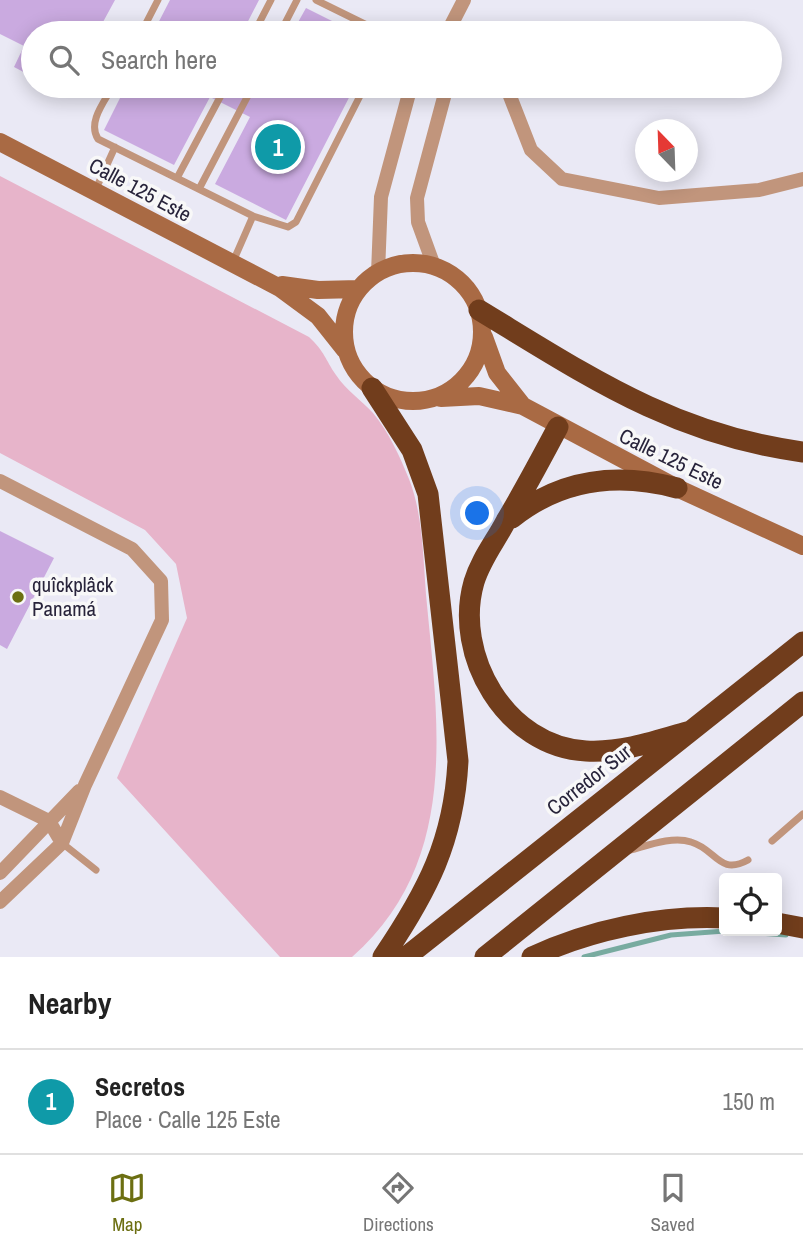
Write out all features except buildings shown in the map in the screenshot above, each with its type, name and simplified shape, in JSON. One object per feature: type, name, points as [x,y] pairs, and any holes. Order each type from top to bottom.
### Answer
[{"type":"highway","points":[[479,310],[601,384],[659,414],[730,438],[803,452]]},
{"type":"highway","points":[[372,388],[412,450],[428,494],[458,761],[456,794],[445,845],[422,896],[383,957]]},
{"type":"highway","points":[[558,428],[505,524],[491,544],[474,581],[468,621],[478,667],[490,691],[505,710],[542,739],[584,751],[623,750],[690,731]]},
{"type":"highway","points":[[505,524],[548,494],[586,482],[625,478],[677,488]]},
{"type":"highway","name":"Corredor Sur","points":[[406,957],[803,642]]},
{"type":"highway","points":[[485,957],[803,702]]},
{"type":"highway","points":[[532,957],[587,937],[646,923],[719,918]]},
{"type":"highway","points":[[782,924],[803,928]]},
{"type":"main road","name":"Calle 125 Este","points":[[0,142],[300,301],[318,316],[347,353]]},
{"type":"main road","points":[[415,263],[435,266],[462,283],[479,310],[483,334],[479,355],[469,374],[453,389],[435,398],[413,402],[391,398],[361,379],[347,353],[345,320],[359,289],[378,273],[415,263]]},
{"type":"main road","name":"Calle 125 Este","points":[[258,279],[308,289],[359,289]]},
{"type":"main road","name":"Calle 125 Este","points":[[483,334],[498,373],[523,406]]},
{"type":"main road","name":"Calle 125 Este","points":[[435,398],[479,396],[523,406],[558,428],[677,488],[803,546]]},
{"type":"street","points":[[453,21],[464,0]]},
{"type":"street","points":[[378,273],[382,197],[408,98]]},
{"type":"street","points":[[435,266],[418,222],[417,198],[444,98]]},
{"type":"street","points":[[511,98],[531,150],[562,179],[659,198],[759,190],[803,179]]},
{"type":"street","points":[[0,481],[132,549],[161,581],[162,620],[85,785],[62,843],[0,902]]},
{"type":"street","points":[[0,873],[85,785]]},
{"type":"street","points":[[0,797],[49,821],[62,843]]},
{"type":"lane","points":[[148,21],[159,0]]},
{"type":"lane","points":[[260,21],[271,0]]},
{"type":"lane","points":[[286,21],[297,0]]},
{"type":"lane","points":[[316,0],[359,21]]},
{"type":"lane","points":[[107,98],[93,123],[93,132],[98,139],[253,216],[281,226],[296,222],[359,98]]},
{"type":"lane","points":[[177,178],[220,98]]},
{"type":"lane","points":[[199,189],[247,98]]},
{"type":"lane","points":[[95,192],[115,148]]},
{"type":"lane","points":[[231,265],[253,216]]},
{"type":"lane","points":[[772,841],[803,814]]},
{"type":"lane","points":[[613,854],[663,842],[690,841],[715,855],[727,866],[737,866],[748,860]]},
{"type":"lane","points":[[62,843],[96,870]]},
{"type":"shaded area","points":[[0,176],[309,337],[322,351],[340,380],[379,420],[402,462],[418,509],[422,541],[435,700],[434,793],[425,838],[410,880],[386,920],[352,957],[280,957],[117,778],[187,618],[176,564],[145,530],[0,453]]},
{"type":"waterway","points":[[584,957],[671,935],[719,931]]},
{"type":"waterway","points":[[782,935],[786,935]]},
{"type":"place","name":"Secretos","points":[[278,147]]},
{"type":"place","name":"quîckplâck Panamá","points":[[18,597]]}]
